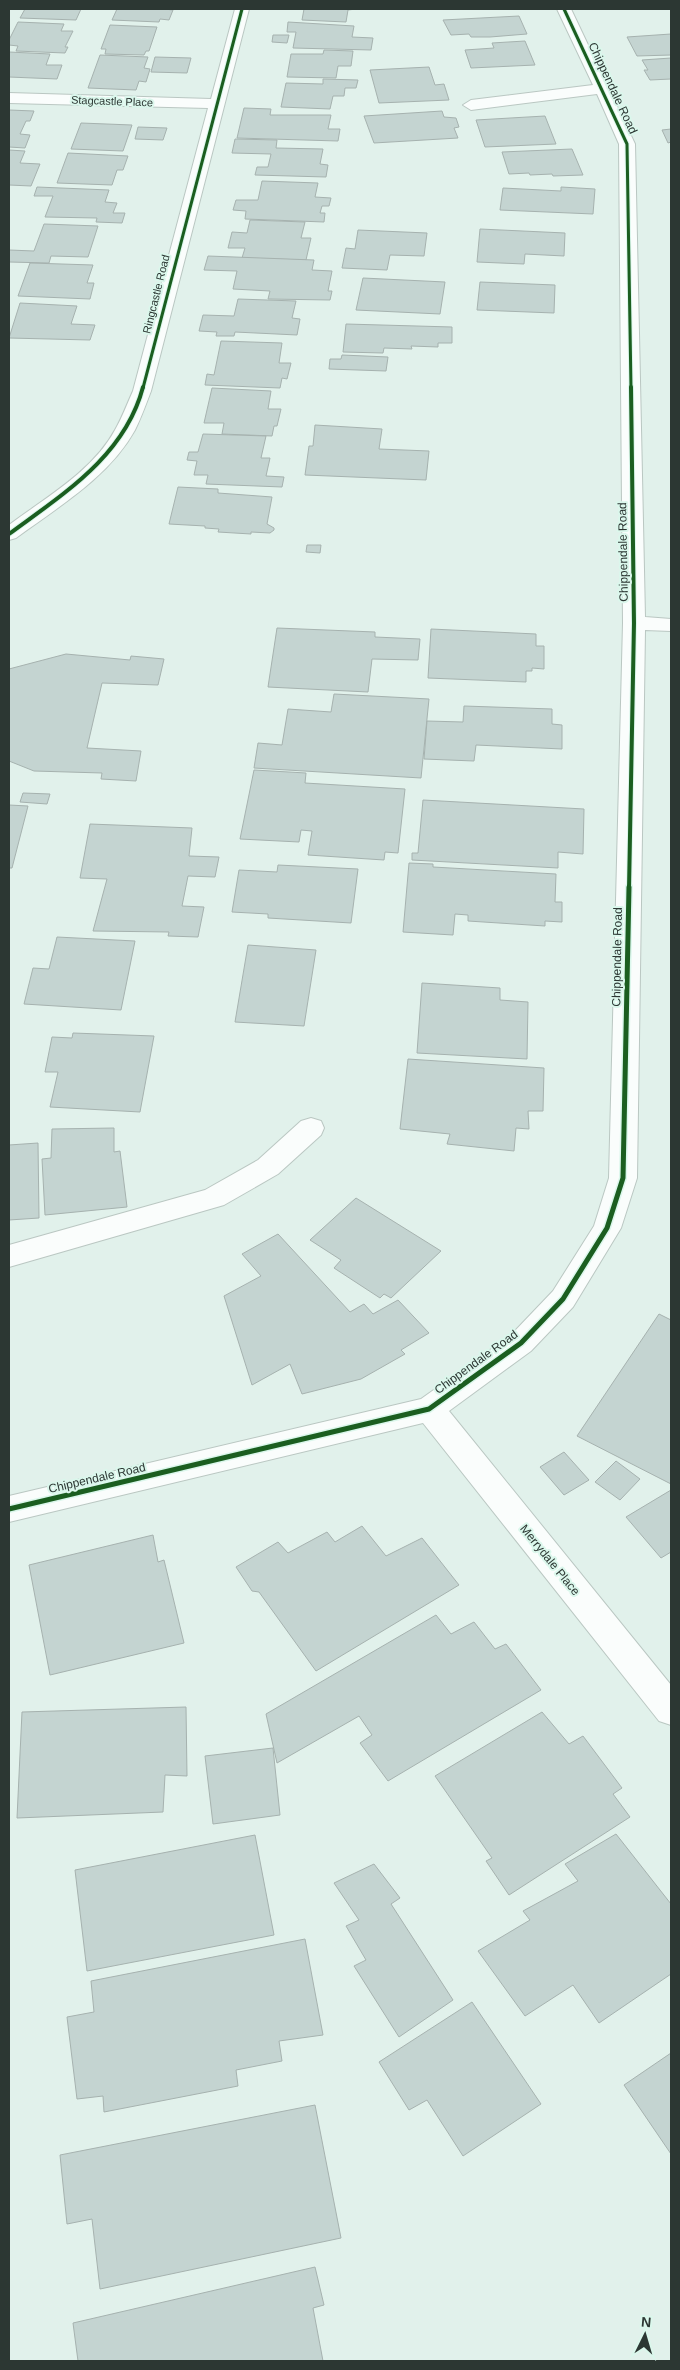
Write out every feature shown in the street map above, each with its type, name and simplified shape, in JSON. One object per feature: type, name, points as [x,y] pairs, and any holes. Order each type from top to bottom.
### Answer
[{"type":"street","name":"Ringcastle Road","points":[[9,534],[67,490],[106,455],[124,431],[142,391],[215,104],[242,9]]},
{"type":"street","name":"Chippendale Road","points":[[9,1509],[429,1409],[522,1343],[563,1299],[607,1228],[623,1178],[634,623],[627,144],[603,89],[564,9]]},
{"type":"street","points":[[471,105],[572,91],[603,89]]},
{"type":"street","name":"Stagcastle Place","points":[[9,98],[215,104]]},
{"type":"street","points":[[634,623],[671,625]]},
{"type":"street","points":[[9,1256],[214,1198],[268,1167],[311,1128]]},
{"type":"street","name":"Merrydale Place","points":[[429,1409],[671,1710]]},
{"type":"building","points":[[25,9],[81,9],[76,20],[20,18]]},
{"type":"building","points":[[117,9],[173,10],[169,20],[160,19],[159,22],[112,20]]},
{"type":"building","points":[[304,9],[356,9],[348,10],[346,22],[302,20]]},
{"type":"building","points":[[519,16],[527,34],[490,37],[471,37],[469,34],[451,35],[443,20]]},
{"type":"building","points":[[18,22],[64,24],[61,31],[73,31],[65,47],[68,47],[65,53],[16,51],[18,46],[9,45],[9,40]]},
{"type":"building","points":[[288,22],[354,26],[352,37],[373,38],[371,50],[293,48],[296,32],[287,32]]},
{"type":"building","points":[[110,25],[157,27],[149,51],[146,51],[144,55],[105,54],[106,49],[101,49]]},
{"type":"building","points":[[671,34],[671,55],[637,56],[627,37]]},
{"type":"building","points":[[273,35],[289,35],[287,43],[272,42]]},
{"type":"building","points":[[525,41],[535,65],[471,68],[465,50],[494,48],[492,43]]},
{"type":"building","points":[[324,50],[353,51],[351,66],[338,66],[336,78],[287,77],[291,54],[323,54]]},
{"type":"building","points":[[9,52],[50,54],[46,65],[62,65],[57,79],[9,77]]},
{"type":"building","points":[[100,55],[148,57],[144,68],[150,69],[146,82],[139,81],[136,90],[88,88]]},
{"type":"building","points":[[155,57],[191,58],[187,73],[151,72]]},
{"type":"building","points":[[671,58],[671,79],[650,80],[644,70],[648,70],[642,60]]},
{"type":"building","points":[[429,67],[435,85],[444,84],[449,100],[379,103],[370,70]]},
{"type":"building","points":[[323,79],[358,80],[356,88],[345,88],[344,96],[333,96],[330,109],[281,107],[286,83],[323,84]]},
{"type":"building","points":[[244,108],[271,109],[270,115],[331,115],[328,129],[340,129],[338,141],[237,138]]},
{"type":"building","points":[[9,110],[34,111],[30,121],[26,121],[20,134],[30,135],[25,148],[9,147]]},
{"type":"building","points":[[442,111],[444,117],[456,118],[459,127],[454,128],[458,138],[374,143],[364,116]]},
{"type":"building","points":[[545,116],[556,144],[485,147],[476,120]]},
{"type":"building","points":[[81,123],[132,125],[123,151],[71,149]]},
{"type":"building","points":[[138,127],[167,128],[163,140],[135,139]]},
{"type":"building","points":[[671,129],[671,142],[668,143],[662,130]]},
{"type":"building","points":[[235,139],[277,140],[276,148],[323,149],[320,164],[328,165],[326,177],[255,175],[257,167],[268,167],[271,154],[232,153]]},
{"type":"building","points":[[572,149],[583,175],[509,174],[502,152]]},
{"type":"building","points":[[9,150],[25,151],[20,163],[40,164],[31,186],[9,185]]},
{"type":"building","points":[[68,153],[128,156],[123,170],[117,170],[112,185],[57,183]]},
{"type":"building","points":[[262,181],[318,183],[315,197],[331,198],[329,206],[322,206],[320,213],[325,213],[324,222],[245,219],[246,211],[233,210],[236,200],[258,200]]},
{"type":"building","points":[[37,187],[109,190],[105,202],[117,203],[113,213],[125,213],[122,223],[96,222],[97,218],[45,217],[53,196],[34,196]]},
{"type":"building","points":[[561,187],[595,189],[593,214],[500,210],[503,188],[561,191]]},
{"type":"building","points":[[250,220],[305,222],[301,238],[311,238],[306,260],[242,258],[245,248],[228,248],[232,232],[247,233]]},
{"type":"building","points":[[44,224],[98,226],[88,257],[51,256],[49,263],[9,262],[9,250],[34,251]]},
{"type":"building","points":[[480,229],[565,233],[564,256],[525,254],[524,264],[477,262]]},
{"type":"building","points":[[358,230],[427,233],[424,256],[390,255],[387,270],[342,268],[346,248],[355,249]]},
{"type":"building","points":[[208,256],[314,260],[312,270],[332,271],[328,291],[332,291],[330,300],[268,299],[270,291],[233,289],[237,271],[204,270]]},
{"type":"building","points":[[30,263],[93,265],[87,283],[94,283],[90,299],[18,296]]},
{"type":"building","points":[[363,278],[445,282],[440,314],[356,310]]},
{"type":"building","points":[[480,282],[555,285],[554,313],[477,310]]},
{"type":"building","points":[[238,299],[296,301],[292,318],[300,319],[297,335],[235,332],[234,336],[216,336],[217,332],[199,331],[203,315],[234,316]]},
{"type":"building","points":[[20,303],[77,306],[71,324],[95,325],[90,340],[9,338]]},
{"type":"building","points":[[346,324],[452,327],[452,343],[438,343],[438,347],[411,346],[412,349],[384,348],[383,353],[343,352]]},
{"type":"building","points":[[221,341],[282,343],[279,363],[291,363],[287,379],[282,378],[280,388],[205,385],[207,374],[214,375]]},
{"type":"building","points":[[342,355],[388,357],[386,371],[329,369],[330,359],[341,359]]},
{"type":"building","points":[[212,388],[271,391],[268,409],[281,409],[277,426],[274,426],[272,436],[222,434],[224,423],[204,423]]},
{"type":"building","points":[[315,425],[382,429],[379,449],[429,451],[426,480],[305,475],[309,446],[313,446]]},
{"type":"building","points":[[203,434],[266,436],[261,458],[270,458],[266,476],[284,477],[282,487],[206,484],[208,475],[194,475],[197,461],[187,460],[189,452],[198,452]]},
{"type":"building","points":[[178,487],[218,489],[218,493],[272,497],[267,524],[274,528],[274,530],[270,533],[251,532],[251,534],[218,532],[219,529],[205,528],[205,526],[169,524]]},
{"type":"building","points":[[307,545],[321,545],[320,553],[306,552]]},
{"type":"building","points":[[277,628],[375,632],[375,637],[420,639],[418,660],[372,659],[368,692],[268,687]]},
{"type":"building","points":[[431,629],[536,634],[536,646],[544,646],[544,669],[532,668],[532,671],[526,671],[526,682],[428,678]]},
{"type":"building","points":[[66,654],[130,660],[131,656],[164,659],[158,685],[102,683],[87,748],[141,751],[136,781],[101,779],[102,773],[34,771],[9,761],[9,669]]},
{"type":"building","points":[[334,694],[429,699],[421,778],[254,768],[258,743],[282,745],[288,709],[331,712]]},
{"type":"building","points":[[464,706],[552,709],[552,724],[562,725],[562,749],[476,745],[474,761],[424,759],[427,721],[463,722]]},
{"type":"building","points":[[254,770],[306,773],[305,783],[405,789],[398,853],[385,852],[384,860],[308,855],[312,831],[301,830],[299,842],[240,839]]},
{"type":"building","points":[[23,793],[50,794],[47,804],[20,802]]},
{"type":"building","points":[[423,800],[584,809],[583,854],[558,852],[558,868],[412,860],[412,853],[418,853]]},
{"type":"building","points":[[9,805],[28,806],[12,868],[9,868]]},
{"type":"building","points":[[90,824],[192,828],[189,856],[219,857],[215,877],[188,876],[182,906],[204,907],[198,937],[168,936],[169,932],[93,931],[107,879],[80,878]]},
{"type":"building","points":[[409,863],[433,864],[433,867],[556,874],[555,902],[562,902],[562,922],[545,921],[545,926],[468,921],[468,915],[455,914],[453,935],[403,932]]},
{"type":"building","points":[[278,865],[358,869],[351,923],[268,918],[268,914],[232,912],[239,870],[277,872]]},
{"type":"building","points":[[57,937],[135,941],[121,1010],[24,1004],[33,968],[49,969]]},
{"type":"building","points":[[248,945],[316,950],[304,1026],[235,1022]]},
{"type":"building","points":[[422,983],[500,988],[500,1000],[528,1002],[527,1059],[417,1053]]},
{"type":"building","points":[[73,1033],[154,1036],[140,1112],[50,1107],[58,1072],[45,1072],[52,1037],[72,1038]]},
{"type":"building","points":[[408,1059],[544,1068],[543,1111],[528,1111],[529,1129],[516,1128],[514,1151],[447,1144],[450,1134],[400,1129]]},
{"type":"building","points":[[114,1128],[114,1152],[120,1151],[127,1207],[45,1215],[42,1159],[51,1158],[52,1129]]},
{"type":"building","points":[[38,1143],[39,1218],[9,1220],[9,1145]]},
{"type":"building","points":[[356,1198],[441,1251],[391,1298],[384,1294],[380,1298],[334,1268],[341,1260],[310,1240]]},
{"type":"building","points":[[278,1234],[350,1312],[364,1304],[373,1314],[398,1300],[429,1333],[401,1350],[405,1354],[361,1379],[302,1394],[290,1364],[252,1385],[224,1296],[261,1276],[242,1254]]},
{"type":"building","points":[[659,1314],[671,1320],[671,1484],[577,1436]]},
{"type":"building","points":[[564,1452],[589,1480],[564,1495],[540,1467]]},
{"type":"building","points":[[616,1461],[640,1479],[620,1500],[595,1482]]},
{"type":"building","points":[[671,1490],[671,1552],[661,1558],[626,1517]]},
{"type":"building","points":[[362,1526],[386,1556],[422,1538],[459,1585],[316,1671],[259,1592],[252,1591],[236,1567],[278,1542],[288,1553],[327,1532],[335,1542]]},
{"type":"building","points":[[153,1535],[158,1562],[164,1560],[184,1643],[50,1675],[29,1565]]},
{"type":"building","points":[[436,1615],[451,1634],[474,1622],[495,1649],[506,1644],[541,1690],[388,1781],[360,1743],[372,1735],[359,1716],[277,1763],[266,1714]]},
{"type":"building","points":[[186,1707],[187,1776],[165,1775],[163,1812],[17,1818],[22,1712]]},
{"type":"building","points":[[542,1712],[569,1744],[583,1736],[622,1788],[613,1794],[630,1817],[509,1895],[486,1861],[492,1858],[435,1776]]},
{"type":"building","points":[[273,1748],[280,1815],[213,1824],[205,1756]]},
{"type":"building","points":[[616,1834],[671,1904],[671,1974],[599,2023],[573,1985],[525,2016],[478,1951],[530,1920],[523,1911],[578,1881],[565,1864]]},
{"type":"building","points":[[255,1835],[274,1935],[87,1971],[75,1870]]},
{"type":"building","points":[[374,1864],[400,1898],[391,1904],[453,2000],[399,2037],[354,1966],[366,1960],[346,1926],[359,1920],[334,1883]]},
{"type":"building","points":[[305,1939],[323,2035],[279,2041],[282,2061],[236,2070],[238,2086],[104,2112],[103,2096],[77,2099],[67,2017],[94,2012],[91,1981]]},
{"type":"building","points":[[472,2002],[541,2104],[463,2156],[427,2100],[409,2110],[379,2062]]},
{"type":"building","points":[[671,2053],[671,2154],[624,2085]]},
{"type":"building","points":[[315,2105],[341,2238],[100,2289],[92,2219],[67,2224],[60,2155]]},
{"type":"building","points":[[315,2267],[324,2305],[313,2308],[323,2361],[78,2361],[73,2323]]},
{"type":"cycle path","points":[[9,534],[56,500],[88,473],[103,459],[125,430],[142,391],[242,9]]},
{"type":"cycle path","points":[[9,1509],[429,1409],[521,1343],[563,1299],[607,1228],[623,1178],[634,623],[628,165],[627,144],[621,128],[564,9]]}]
